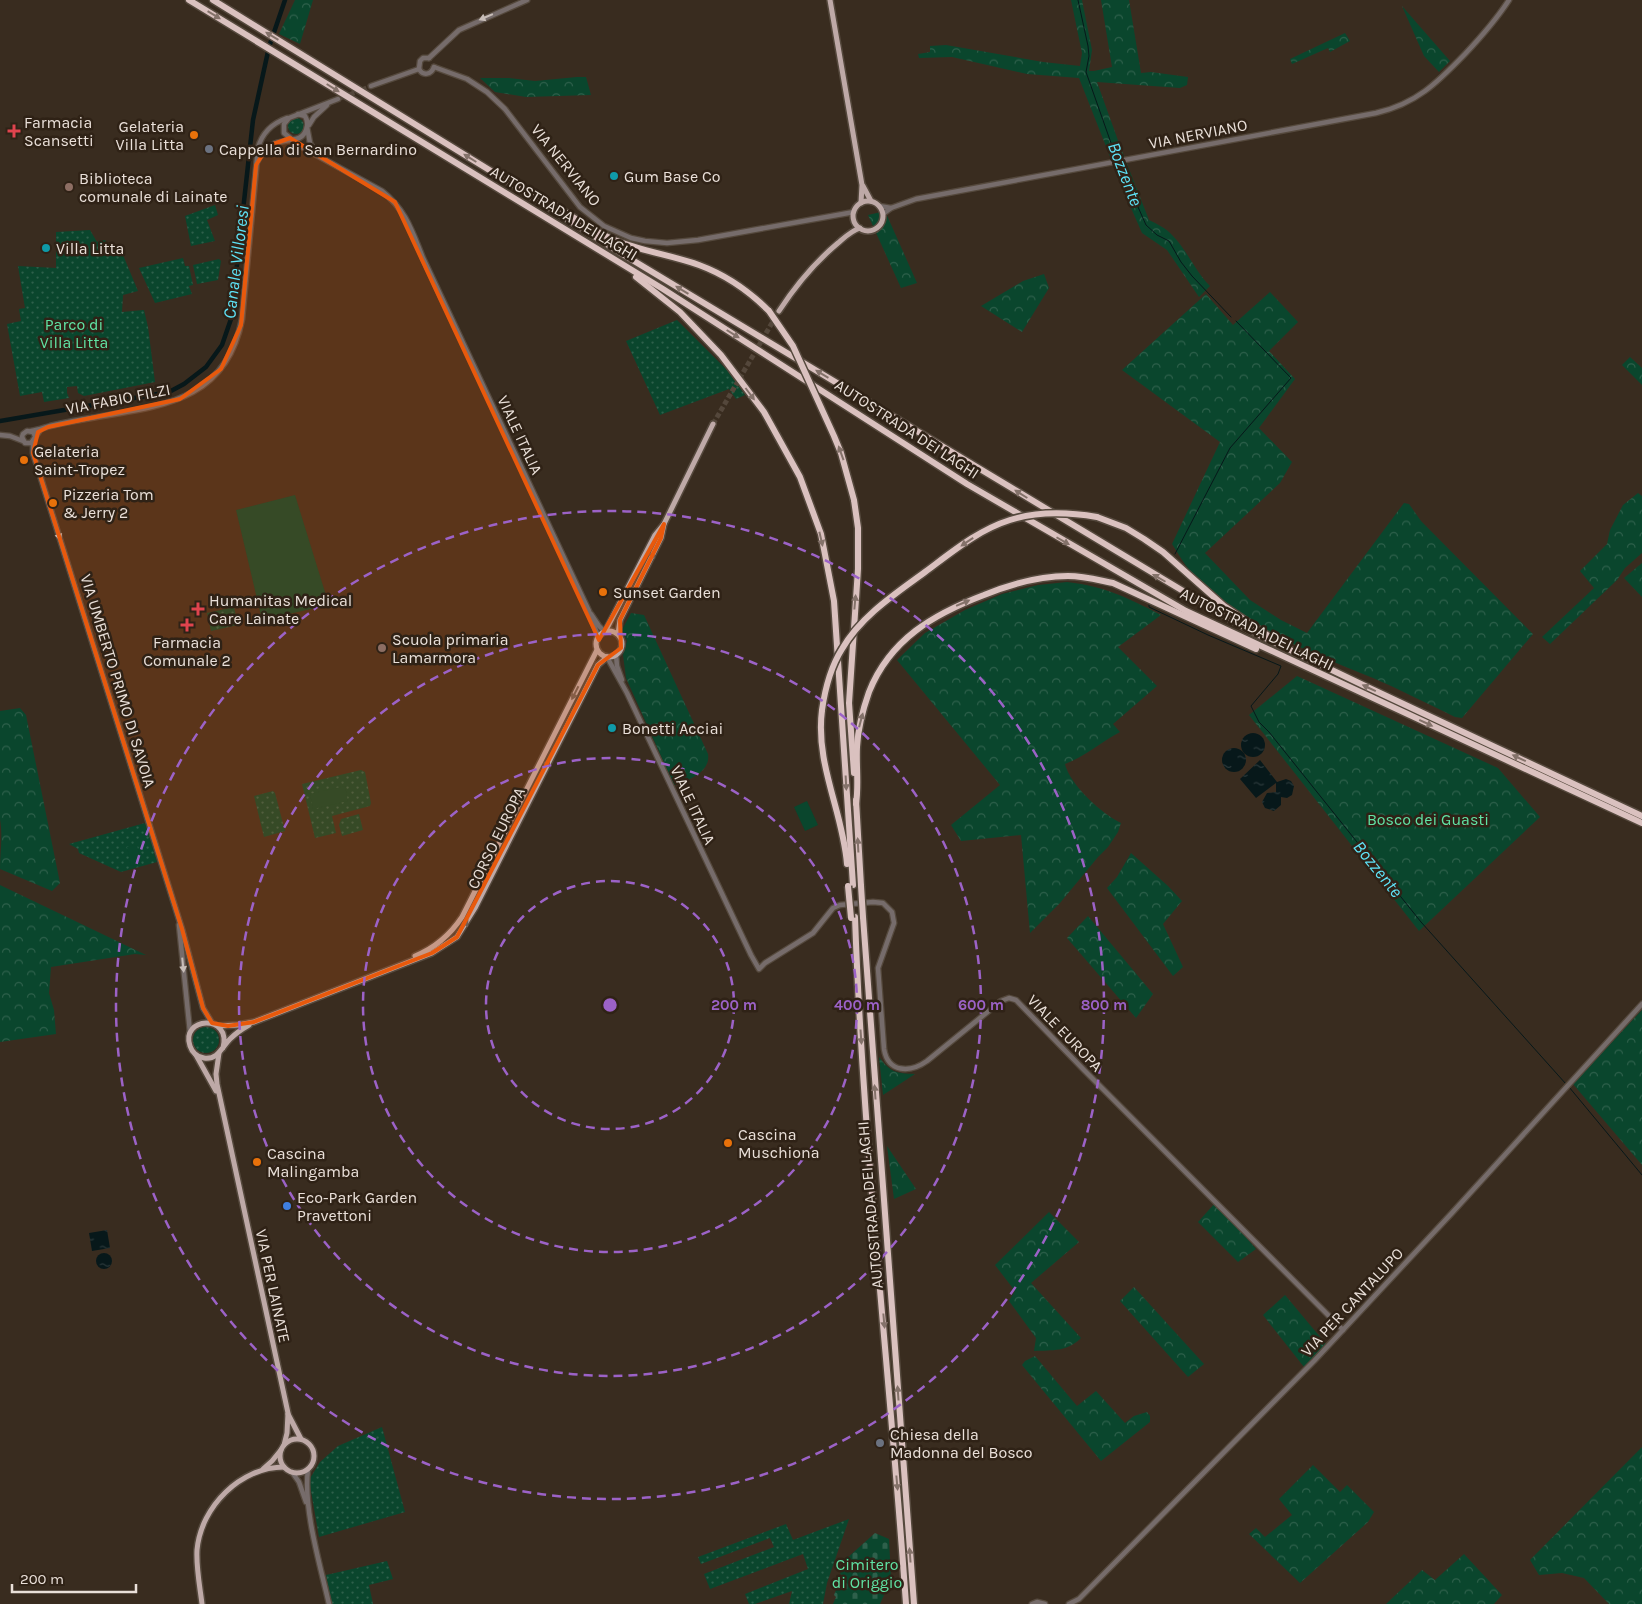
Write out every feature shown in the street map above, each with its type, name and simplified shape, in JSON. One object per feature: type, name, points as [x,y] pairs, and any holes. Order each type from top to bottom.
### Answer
[{"type":"highway","name":"AUTOSTRADA DEI LAGHI","points":[[189,0],[773,359],[967,484],[1138,584],[1186,611],[1642,823]]},
{"type":"highway","name":"AUTOSTRADA DEI LAGHI","points":[[213,0],[300,52],[624,255],[1146,570],[1255,633],[1642,816]]},
{"type":"highway","points":[[512,184],[611,238],[650,252],[701,266],[737,284],[769,312],[793,346],[841,452],[854,500],[858,528],[858,569],[849,703],[856,804]]},
{"type":"highway","points":[[617,262],[680,312],[721,355],[764,412],[800,477],[821,534],[834,602],[851,885]]},
{"type":"highway","points":[[851,885],[842,826],[824,762],[821,733],[826,686],[833,667],[856,628],[884,602],[964,543],[998,524],[1024,516],[1054,513],[1082,514],[1126,528],[1163,552],[1224,606],[1294,652]]},
{"type":"highway","points":[[856,804],[859,725],[870,691],[880,669],[888,658],[912,633],[944,612],[996,590],[1026,580],[1069,576],[1113,583],[1347,690],[1366,695]]},
{"type":"highway","name":"AUTOSTRADA DEI LAGHI","points":[[856,804],[914,1604]]},
{"type":"highway","name":"AUTOSTRADA DEI LAGHI","points":[[851,885],[868,1135],[906,1604]]},
{"type":"main road","points":[[830,0],[862,186],[861,203],[854,212],[854,221],[848,234]]},
{"type":"main road","points":[[854,221],[860,228],[867,230],[874,229],[882,221],[879,206],[871,201],[862,186]]},
{"type":"main road","points":[[861,203],[871,201]]},
{"type":"main road","points":[[779,310],[803,276],[823,255],[848,234],[860,228]]},
{"type":"main road","points":[[658,537],[605,631],[598,636],[595,643],[597,650],[602,655],[607,657],[616,654],[622,645],[618,634],[620,620],[713,424]]},
{"type":"main road","points":[[605,631],[612,631],[618,634]]},
{"type":"main road","name":"CORSO EUROPA","points":[[361,980],[429,950],[442,941],[458,924],[597,650]]},
{"type":"main road","name":"CORSO EUROPA","points":[[215,1025],[233,1026],[254,1022],[432,953],[457,937],[475,908],[598,665],[607,657]]},
{"type":"main road","points":[[207,1022],[215,1025],[224,1036],[216,1074],[220,1101],[212,1080],[189,1044],[190,1032],[197,1025],[207,1022]]},
{"type":"main road","name":"CORSO EUROPA","points":[[221,1050],[235,1034],[254,1022]]},
{"type":"main road","points":[[196,1055],[205,1058],[215,1056],[221,1050]]},
{"type":"main road","name":"VIA PER LAINATE","points":[[220,1101],[288,1413],[301,1439]]},
{"type":"main road","name":"VIA PER LAINATE","points":[[283,1447],[287,1432],[288,1413]]},
{"type":"main road","points":[[202,1604],[197,1552],[201,1530],[216,1503],[229,1490],[241,1480],[263,1469],[283,1447],[292,1440],[301,1439],[307,1442],[313,1451],[313,1461],[308,1469],[292,1472],[284,1467],[280,1458],[283,1447]]},
{"type":"main road","points":[[263,1469],[284,1467]]},
{"type":"street","points":[[419,69],[420,61],[424,58],[429,58],[459,30],[527,0]]},
{"type":"street","name":"VIA NERVIANO","points":[[891,208],[909,201],[1389,110],[1407,103],[1438,81],[1490,26],[1509,0]]},
{"type":"street","points":[[419,69],[428,74],[434,67],[433,60],[429,58]]},
{"type":"street","name":"VIA NERVIANO","points":[[434,67],[467,79],[486,92],[505,110],[580,207],[604,226],[631,238],[667,243],[854,212]]},
{"type":"street","points":[[371,86],[419,69]]},
{"type":"street","points":[[290,138],[285,135],[283,130],[284,124],[289,118],[338,99]]},
{"type":"street","points":[[256,165],[264,149],[290,138],[299,138],[318,113],[330,102]]},
{"type":"street","points":[[297,114],[305,116],[308,120],[310,143],[317,155]]},
{"type":"street","name":"VIA FABIO FILZI","points":[[24,440],[26,431],[170,403],[197,390],[221,369],[235,343],[243,311],[258,148],[263,136],[276,123],[289,118]]},
{"type":"street","name":"VIALE ITALIA","points":[[290,138],[296,144],[386,194],[399,208],[411,229],[589,611],[598,636]]},
{"type":"street","points":[[879,206],[891,208]]},
{"type":"street","points":[[882,214],[891,208]]},
{"type":"street","name":"VIA NERVIANO","points":[[842,214],[854,221]]},
{"type":"street","points":[[31,431],[35,436],[41,429]]},
{"type":"street","points":[[0,435],[33,442]]},
{"type":"street","name":"VIA UMBERTO PRIMO DI SAVOIA","points":[[33,453],[35,436]]},
{"type":"street","name":"VIA UMBERTO PRIMO DI SAVOIA","points":[[24,440],[33,453],[178,916],[203,1008],[215,1025]]},
{"type":"street","name":"VIALE ITALIA","points":[[589,611],[599,626],[605,631]]},
{"type":"street","name":"VIALE ITALIA","points":[[616,654],[617,666],[627,693]]},
{"type":"street","name":"VIALE ITALIA","points":[[607,657],[627,693],[751,956],[759,969]]},
{"type":"street","name":"VIALE EUROPA","points":[[759,969],[765,963],[813,933],[828,913],[836,906],[873,902],[883,903],[892,912],[894,923],[878,968],[884,1048],[885,1056],[888,1060],[898,1068],[915,1068],[927,1061],[1001,1000],[1009,998],[1016,1000],[1343,1330]]},
{"type":"street","name":"VIA UMBERTO PRIMO DI SAVOIA","points":[[178,916],[190,1032]]},
{"type":"street","name":"VIA PER CANTALUPO","points":[[1069,1604],[1076,1602],[1098,1580],[1343,1330],[1642,1004]]},
{"type":"street","points":[[308,1469],[306,1482],[308,1509]]},
{"type":"street","points":[[292,1472],[299,1482],[308,1509],[329,1604]]},
{"type":"street","points":[[1032,1604],[1040,1602],[1045,1604]]},
{"type":"highlighted area","points":[[290,138],[395,202],[599,640],[664,524],[661,538],[620,620],[621,648],[598,665],[457,937],[432,953],[254,1022],[228,1026],[212,1023],[203,1008],[182,929],[33,453],[38,432],[48,427],[180,399],[221,369],[241,325],[256,165],[268,146]]},
{"type":"green space","points":[[295,0],[313,0],[300,44],[279,34]]},
{"type":"green space","points":[[1071,0],[1082,0],[1092,50],[1089,71],[1112,67],[1101,0],[1129,0],[1141,73],[1151,72],[1188,77],[1187,85],[1180,88],[1097,82],[1149,220],[1172,235],[1210,286],[1199,297],[1167,250],[1142,233],[1079,78],[1027,74],[952,57],[919,58],[918,54],[930,52],[930,46],[946,45],[1043,62],[1080,66],[1082,53]]},
{"type":"green space","points":[[1402,6],[1450,61],[1439,72],[1424,56]]},
{"type":"green space","points":[[1345,33],[1350,41],[1330,52],[1328,48],[1292,64],[1290,59]]},
{"type":"green space","points":[[586,77],[591,95],[526,97],[495,92],[480,78],[509,78],[535,81]]},
{"type":"green space","points":[[296,118],[304,126],[296,134],[288,126]]},
{"type":"green space","points":[[215,205],[218,215],[207,220],[215,241],[191,246],[185,216]]},
{"type":"green space","points":[[885,211],[917,283],[901,288],[868,215]]},
{"type":"green space","name":"Parco di Villa Litta","points":[[90,230],[97,242],[105,240],[115,255],[123,255],[138,291],[123,295],[122,312],[144,310],[155,382],[84,396],[78,393],[77,386],[67,387],[69,398],[44,402],[42,392],[20,396],[7,324],[21,321],[19,309],[25,308],[18,266],[56,268],[56,232]]},
{"type":"green space","points":[[183,258],[185,266],[189,266],[193,285],[189,286],[192,294],[155,303],[139,268]]},
{"type":"green space","points":[[219,259],[221,261],[218,280],[197,284],[193,265]]},
{"type":"green space","points":[[1044,274],[1049,288],[1022,332],[981,306],[1023,281]]},
{"type":"green space","points":[[1270,292],[1298,322],[1269,351],[1295,379],[1259,428],[1292,462],[1280,483],[1205,553],[1250,600],[1281,620],[1307,633],[1404,503],[1409,504],[1421,521],[1533,634],[1462,718],[1455,717],[1300,647],[1253,622],[1231,608],[1210,591],[1188,569],[1172,544],[1220,442],[1122,370],[1206,294],[1233,325]]},
{"type":"green space","points":[[677,320],[726,369],[745,395],[736,399],[729,389],[660,415],[626,341]]},
{"type":"green space","points":[[1630,357],[1642,368],[1642,385],[1622,365]]},
{"type":"green space","points":[[1638,493],[1642,496],[1642,553],[1625,568],[1617,580],[1550,644],[1542,637],[1594,588],[1580,571],[1607,544],[1610,530],[1623,505]]},
{"type":"green space","points":[[295,495],[329,605],[262,620],[236,510]]},
{"type":"green space","points":[[1642,563],[1642,597],[1624,578]]},
{"type":"green space","points":[[1067,582],[1094,587],[1116,594],[1161,615],[1118,647],[1157,686],[1113,724],[1120,732],[1065,764],[1073,781],[1080,790],[1096,806],[1121,823],[1118,832],[1108,847],[1060,903],[1030,933],[1021,835],[961,841],[951,825],[1000,785],[897,660],[925,633],[965,610],[1002,594],[1038,585]]},
{"type":"green space","points":[[234,607],[238,625],[211,631],[207,613]]},
{"type":"green space","points":[[631,613],[644,615],[708,754],[706,766],[702,771],[686,781],[674,785],[626,678],[623,655],[627,641],[622,630]]},
{"type":"green space","name":"Bosco dei Guasti","points":[[1297,676],[1498,768],[1540,817],[1419,931],[1249,715]]},
{"type":"green space","points":[[20,708],[26,715],[60,883],[52,891],[0,869],[0,711]]},
{"type":"green space","points":[[361,770],[365,772],[370,806],[332,816],[336,833],[315,838],[302,784]]},
{"type":"green space","points":[[345,786],[348,801],[313,809],[310,794]]},
{"type":"green space","points":[[273,791],[285,831],[264,837],[254,796]]},
{"type":"green space","points":[[807,801],[818,825],[805,831],[794,807]]},
{"type":"green space","points":[[359,814],[363,830],[342,836],[339,825],[341,819]]},
{"type":"green space","points":[[145,823],[157,862],[121,872],[79,853],[78,849],[69,844]]},
{"type":"green space","points":[[137,845],[141,863],[131,866],[127,847]]},
{"type":"green space","points":[[1131,853],[1182,901],[1163,924],[1183,967],[1173,976],[1107,888],[1117,877]]},
{"type":"green space","points":[[0,885],[146,955],[135,954],[51,967],[49,993],[54,1010],[56,1034],[0,1042]]},
{"type":"green space","points":[[1088,916],[1153,994],[1136,1018],[1067,938]]},
{"type":"green space","points":[[1642,1010],[1642,1165],[1573,1084]]},
{"type":"green space","points":[[206,1027],[215,1031],[219,1040],[215,1049],[206,1053],[197,1049],[193,1040],[197,1031]]},
{"type":"green space","points":[[879,1057],[894,1071],[915,1074],[883,1095]]},
{"type":"green space","points":[[887,1146],[916,1189],[894,1199]]},
{"type":"green space","points":[[1216,1202],[1256,1249],[1238,1262],[1198,1222]]},
{"type":"green space","points":[[1049,1212],[1079,1242],[1031,1283],[1081,1338],[1076,1343],[1065,1348],[1034,1351],[1036,1338],[1009,1301],[1015,1291],[995,1265]]},
{"type":"green space","points":[[1134,1287],[1204,1364],[1188,1377],[1120,1301]]},
{"type":"green space","points":[[1285,1295],[1326,1344],[1304,1367],[1263,1315]]},
{"type":"green space","points":[[1035,1356],[1077,1406],[1096,1391],[1125,1423],[1134,1416],[1147,1412],[1150,1416],[1150,1422],[1101,1461],[1022,1365],[1025,1361]]},
{"type":"green space","points":[[382,1427],[405,1512],[319,1537],[309,1480],[320,1462],[338,1446]]},
{"type":"green space","points":[[1642,1447],[1642,1604],[1609,1604],[1584,1578],[1562,1573],[1539,1575],[1530,1560]]},
{"type":"green space","points":[[1313,1465],[1340,1492],[1347,1485],[1374,1512],[1368,1522],[1300,1583],[1249,1534],[1256,1528],[1265,1537],[1292,1515],[1279,1499]]},
{"type":"green space","points":[[849,1519],[827,1583],[823,1604],[789,1604],[792,1591],[755,1604],[749,1604],[745,1594],[808,1569],[803,1554],[710,1589],[704,1574],[774,1547],[770,1538],[701,1564],[698,1557],[786,1524],[793,1540]]},
{"type":"green space","name":"Cimitero di Origgio","points":[[875,1533],[889,1539],[891,1579],[880,1604],[833,1604],[836,1597],[834,1595],[842,1575],[840,1574],[846,1559]]},
{"type":"green space","points":[[1464,1554],[1502,1595],[1494,1604],[1386,1604],[1422,1570],[1435,1580]]},
{"type":"green space","points":[[387,1561],[393,1579],[369,1585],[373,1604],[332,1604],[326,1575]]},
{"type":"water","points":[[1253,733],[1261,737],[1265,745],[1261,753],[1253,757],[1245,753],[1241,745],[1245,737]]},
{"type":"water","points":[[1234,748],[1242,752],[1246,760],[1242,768],[1234,772],[1226,768],[1222,760],[1226,752]]},
{"type":"water","points":[[1260,760],[1277,782],[1286,779],[1291,781],[1294,786],[1292,795],[1287,798],[1281,797],[1281,805],[1274,811],[1265,808],[1262,802],[1267,793],[1276,792],[1276,783],[1256,798],[1240,779]]},
{"type":"water","points":[[107,1230],[110,1248],[92,1251],[89,1233]]},
{"type":"water","points":[[104,1253],[112,1261],[104,1269],[96,1261]]},
{"type":"waterway","name":"Canale Villoresi","points":[[0,421],[169,392],[184,384],[206,367],[222,345],[231,319],[253,120],[269,47],[285,0]]},
{"type":"waterway","name":"Bozzente","points":[[1078,0],[1088,46],[1089,56],[1086,72],[1117,160]]},
{"type":"waterway","name":"Bozzente","points":[[1119,164],[1146,225],[1157,235],[1169,241],[1181,262],[1192,276],[1231,317]]},
{"type":"waterway","name":"Bozzente","points":[[1175,554],[1230,448],[1291,378],[1236,321]]},
{"type":"waterway","name":"Bozzente","points":[[1149,605],[1149,607],[1208,635],[1281,666],[1278,674],[1251,706],[1259,722],[1421,922],[1566,1084]]},
{"type":"waterway","name":"Bozzente","points":[[1569,1087],[1642,1175]]},
{"type":"tunnel","points":[[338,99],[371,86]]},
{"type":"tunnel","points":[[713,424],[779,311]]},
{"type":"place","name":"Farmacia Scansetti","points":[[14,131]]},
{"type":"place","name":"Gelateria Villa Litta","points":[[194,135]]},
{"type":"place","name":"Cappella di San Bernardino","points":[[209,149]]},
{"type":"place","name":"Gum Base Co","points":[[614,176]]},
{"type":"place","name":"Biblioteca comunale di Lainate","points":[[69,187]]},
{"type":"place","name":"Villa Litta","points":[[46,248]]},
{"type":"place","name":"Gelateria Saint-Tropez","points":[[24,460]]},
{"type":"place","name":"Pizzeria Tom & Jerry 2","points":[[53,503]]},
{"type":"place","name":"Sunset Garden","points":[[603,592]]},
{"type":"place","name":"Humanitas Medical Care Lainate","points":[[198,609]]},
{"type":"place","name":"Farmacia Comunale 2","points":[[187,625]]},
{"type":"place","name":"Scuola primaria Lamarmora","points":[[382,648]]},
{"type":"place","name":"Bonetti Acciai","points":[[612,728]]},
{"type":"place","name":"Cascina Muschiona","points":[[728,1143]]},
{"type":"place","name":"Cascina Malingamba","points":[[257,1162]]},
{"type":"place","name":"Eco-Park Garden Pravettoni","points":[[287,1206]]},
{"type":"place","name":"Chiesa della Madonna del Bosco","points":[[880,1443]]}]
